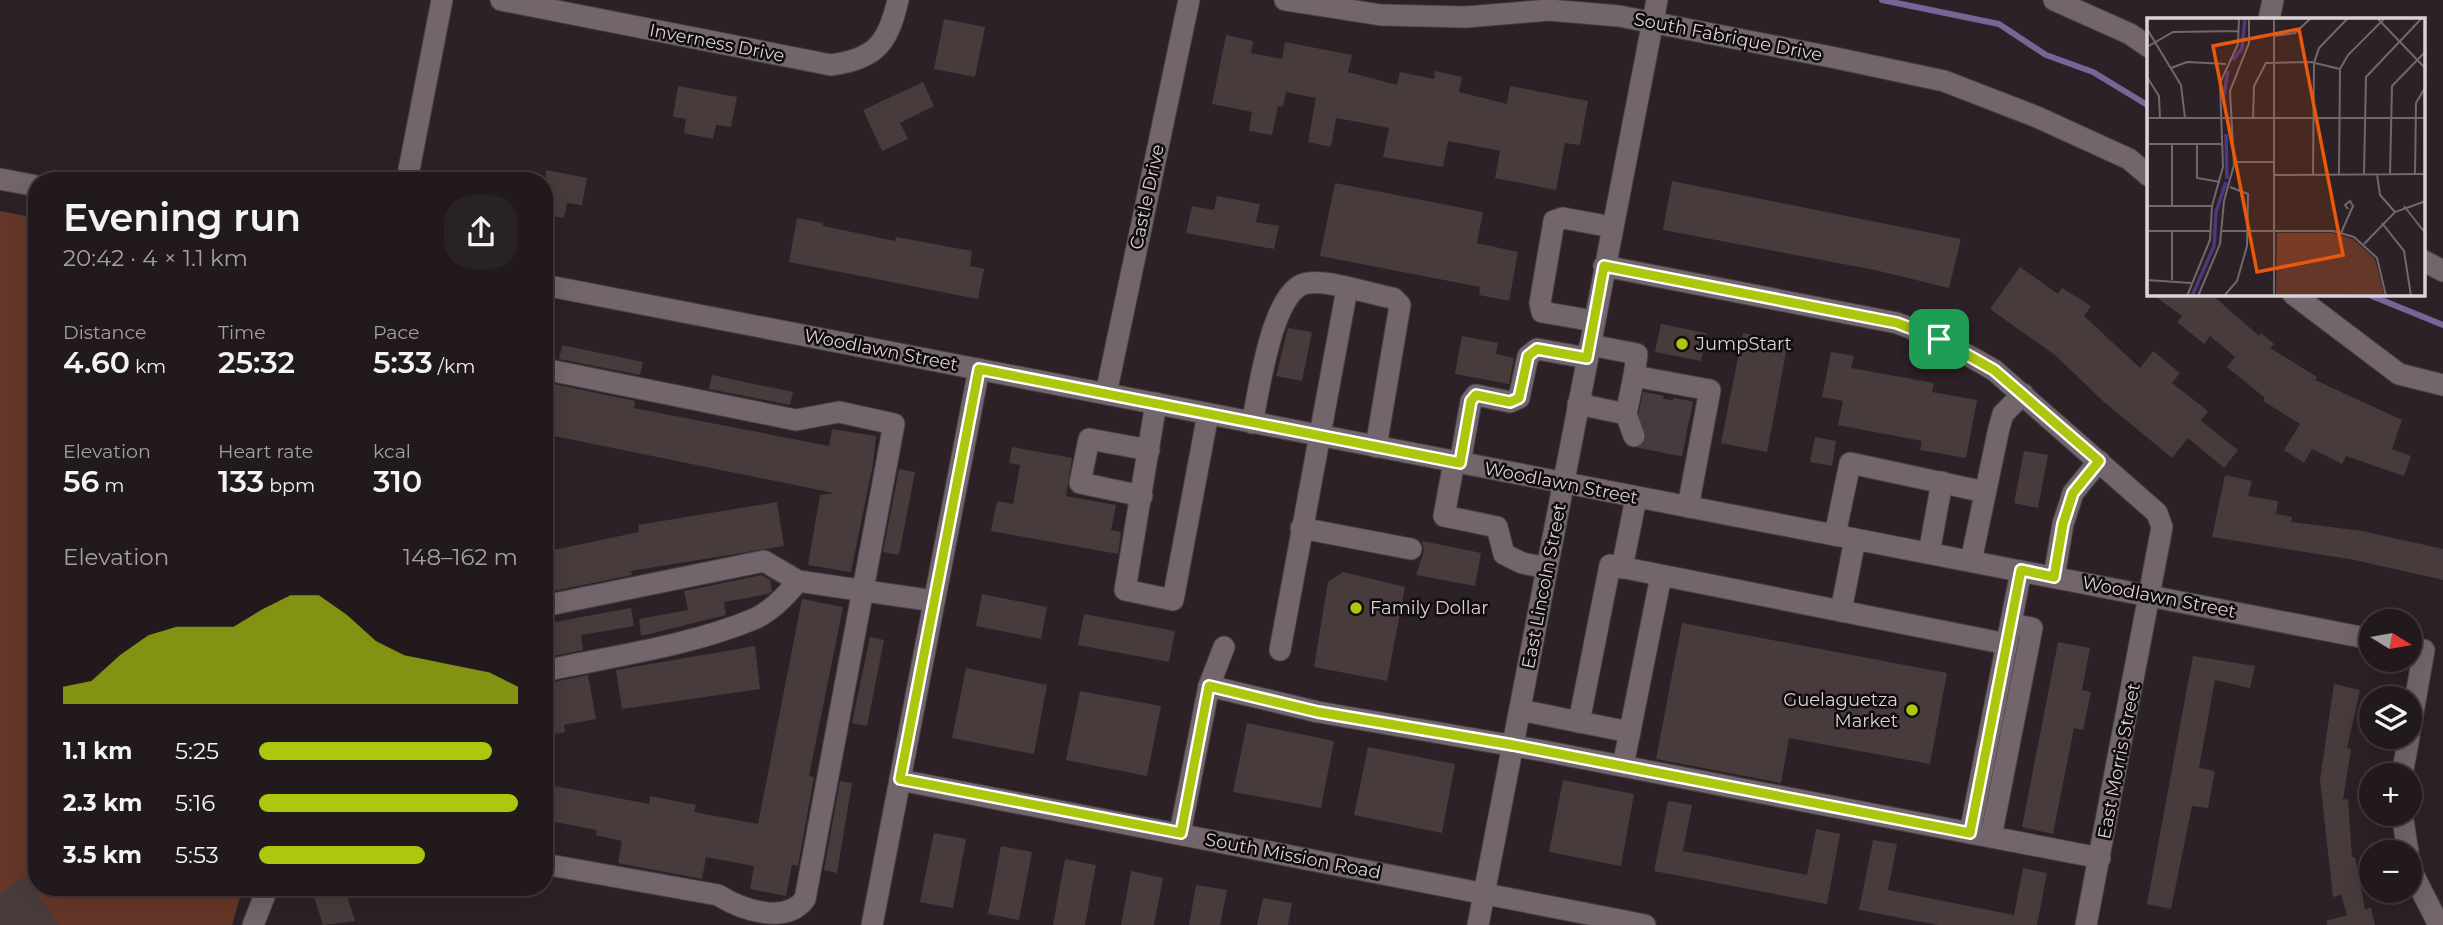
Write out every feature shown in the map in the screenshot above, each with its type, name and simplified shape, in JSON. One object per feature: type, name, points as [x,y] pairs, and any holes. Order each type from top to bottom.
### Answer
[{"type":"street","points":[[409,172],[442,0]]},
{"type":"street","name":"Inverness Drive","points":[[501,0],[831,65],[857,62],[885,42],[898,0]]},
{"type":"street","name":"Castle Drive","points":[[1107,394],[1189,0]]},
{"type":"street","name":"South Fabrique Drive","points":[[1285,0],[1381,15],[1466,18],[1549,10],[1619,16],[1944,81],[2038,117],[2106,148],[2129,159],[2147,174]]},
{"type":"street","name":"East Lincoln Street","points":[[1478,925],[1657,0]]},
{"type":"street","points":[[2054,0],[2130,34],[2147,46]]},
{"type":"street","points":[[2269,18],[2273,0]]},
{"type":"street","points":[[0,179],[28,184]]},
{"type":"street","points":[[1594,321],[1542,312],[1540,303],[1554,221],[1563,218],[1612,227]]},
{"type":"street","points":[[2426,262],[2443,271]]},
{"type":"street","points":[[1604,266],[1897,323],[1976,357],[2099,461],[2073,493],[2063,524],[2054,577]]},
{"type":"street","points":[[1252,423],[1271,338],[1284,301],[1292,290],[1310,282],[1347,289],[1393,298],[1400,305],[1376,447]]},
{"type":"street","name":"Woodlawn Street","points":[[553,287],[2359,637]]},
{"type":"street","points":[[1280,650],[1347,289]]},
{"type":"street","points":[[2295,296],[2399,374],[2443,385]]},
{"type":"street","points":[[1547,568],[1522,563],[1504,554],[1496,527],[1444,516],[1471,401],[1476,395],[1510,402],[1519,398],[1528,356],[1537,349],[1637,354],[1634,418],[1578,404]]},
{"type":"street","points":[[872,925],[979,369]]},
{"type":"street","points":[[553,371],[796,420],[839,412],[894,424],[805,899],[797,910],[786,914],[736,906],[718,895],[553,866]]},
{"type":"street","points":[[1634,376],[1710,390],[1691,430],[1688,507]]},
{"type":"street","points":[[1971,561],[2003,414],[2023,394]]},
{"type":"street","points":[[1156,403],[1125,590],[1173,600],[1208,414]]},
{"type":"street","points":[[1142,496],[1080,483],[1089,439],[1149,450]]},
{"type":"street","name":"East Morris Street","points":[[2086,925],[2150,596],[2161,519],[2147,502],[2099,461]]},
{"type":"street","points":[[1841,611],[1850,463],[1985,492]]},
{"type":"street","points":[[1929,553],[1942,482]]},
{"type":"street","points":[[1622,568],[1636,498]]},
{"type":"street","points":[[1301,527],[1411,548]]},
{"type":"street","points":[[553,604],[764,561],[798,580],[934,601]]},
{"type":"street","points":[[1579,722],[1610,565],[1841,611],[2009,634],[2032,628],[1991,837]]},
{"type":"street","points":[[1970,833],[2021,570]]},
{"type":"street","points":[[1623,766],[1661,576]]},
{"type":"street","points":[[553,669],[697,637],[755,618],[782,600],[798,580]]},
{"type":"street","points":[[1181,833],[1209,686],[1224,647]]},
{"type":"street","points":[[2419,686],[2426,650]]},
{"type":"street","points":[[1209,686],[1318,712],[1513,745],[2100,858]]},
{"type":"street","points":[[1520,710],[1630,732]]},
{"type":"street","name":"South Mission Road","points":[[900,779],[1645,925]]},
{"type":"street","points":[[2422,892],[2439,925]]},
{"type":"street","points":[[253,925],[264,896]]},
{"type":"shaded area","points":[[0,211],[28,216],[28,896],[240,896],[232,925],[0,925]]},
{"type":"building","points":[[944,19],[985,27],[975,77],[934,69]]},
{"type":"building","points":[[1226,35],[1253,41],[1251,53],[1282,59],[1285,42],[1352,55],[1348,72],[1397,85],[1400,72],[1434,79],[1435,71],[1462,77],[1459,92],[1507,104],[1510,86],[1588,101],[1580,145],[1565,143],[1556,190],[1495,178],[1500,151],[1465,144],[1448,141],[1443,167],[1383,157],[1389,128],[1353,121],[1336,118],[1331,147],[1308,142],[1316,98],[1286,92],[1283,107],[1278,106],[1272,135],[1249,131],[1252,112],[1212,104]]},
{"type":"building","points":[[923,82],[934,106],[900,123],[908,139],[882,151],[863,110]]},
{"type":"building","points":[[678,86],[737,97],[731,127],[716,125],[713,139],[684,133],[686,119],[673,117]]},
{"type":"building","points":[[546,170],[587,178],[582,205],[567,203],[564,218],[553,216],[553,172]]},
{"type":"building","points":[[1672,181],[1961,239],[1949,288],[1875,270],[1663,230]]},
{"type":"building","points":[[1335,183],[1483,212],[1477,243],[1518,252],[1509,301],[1479,295],[1480,287],[1320,256]]},
{"type":"building","points":[[1217,196],[1260,204],[1256,222],[1279,226],[1274,249],[1186,233],[1192,206],[1214,210]]},
{"type":"building","points":[[797,218],[895,241],[896,237],[972,251],[970,266],[984,269],[978,299],[789,262]]},
{"type":"building","points":[[2020,267],[2058,294],[2062,288],[2091,306],[2084,316],[2140,368],[2153,351],[2180,373],[2172,383],[2208,411],[2201,421],[2238,450],[2224,468],[2188,438],[2172,458],[2103,401],[2055,355],[1990,309]]},
{"type":"building","points":[[2155,296],[2213,296],[2259,336],[2261,333],[2274,344],[2270,348],[2317,377],[2315,380],[2402,420],[2392,449],[2411,456],[2404,476],[2346,456],[2342,464],[2312,449],[2304,463],[2284,450],[2300,424],[2263,401],[2265,398],[2227,367],[2235,357],[2210,336],[2204,344],[2177,322],[2182,316]]},
{"type":"building","points":[[1661,324],[1706,333],[1701,361],[1655,352]]},
{"type":"building","points":[[1288,328],[1312,332],[1302,381],[1276,376]]},
{"type":"building","points":[[1743,333],[1788,342],[1767,452],[1721,443]]},
{"type":"building","points":[[1462,336],[1498,343],[1496,354],[1514,358],[1509,384],[1455,374]]},
{"type":"building","points":[[562,345],[643,362],[640,375],[559,359]]},
{"type":"building","points":[[1831,352],[1854,356],[1851,368],[1934,383],[1932,392],[1977,400],[1966,458],[1920,450],[1922,441],[1838,425],[1843,401],[1822,397]]},
{"type":"building","points":[[712,375],[793,392],[790,405],[709,389]]},
{"type":"building","points":[[554,384],[635,401],[634,408],[829,446],[832,429],[876,436],[873,464],[851,572],[808,565],[820,495],[834,493],[553,436]]},
{"type":"building","points":[[1644,395],[1692,404],[1682,456],[1639,448],[1647,438],[1640,413]]},
{"type":"building","points":[[1815,437],[1836,441],[1832,466],[1810,462]]},
{"type":"building","points":[[1012,447],[1072,458],[1066,496],[1116,505],[1111,530],[1121,532],[1118,554],[991,531],[997,501],[1013,504],[1020,465],[1009,463]]},
{"type":"building","points":[[2024,451],[2048,455],[2038,508],[2014,503]]},
{"type":"building","points":[[899,469],[915,472],[899,555],[883,552]]},
{"type":"building","points":[[2225,475],[2252,481],[2248,496],[2278,501],[2276,514],[2292,517],[2291,522],[2362,531],[2443,549],[2443,580],[2355,560],[2212,537]]},
{"type":"building","points":[[777,502],[784,546],[631,571],[632,575],[553,591],[553,550],[639,532],[638,525]]},
{"type":"building","points":[[1422,541],[1481,553],[1475,586],[1416,575],[1424,551]]},
{"type":"building","points":[[1343,572],[1405,587],[1387,681],[1314,667],[1328,582]]},
{"type":"building","points":[[762,575],[770,580],[772,591],[768,594],[724,602],[726,615],[641,636],[639,619],[688,610],[684,591]]},
{"type":"building","points":[[982,594],[1047,607],[1041,639],[976,626]]},
{"type":"building","points":[[802,599],[843,607],[809,776],[814,777],[798,866],[792,865],[786,896],[750,889],[754,866],[706,857],[702,879],[618,863],[622,841],[596,835],[597,830],[553,822],[553,786],[649,804],[650,796],[696,805],[694,812],[758,824]]},
{"type":"building","points":[[631,608],[634,626],[581,635],[583,650],[553,656],[553,622]]},
{"type":"building","points":[[1084,614],[1175,631],[1169,662],[1078,645]]},
{"type":"building","points":[[1682,623],[1947,673],[1930,764],[1789,738],[1781,783],[1656,759]]},
{"type":"building","points":[[870,637],[884,640],[867,726],[852,723]]},
{"type":"building","points":[[2058,642],[2090,648],[2082,690],[2091,692],[2083,730],[2074,728],[2053,834],[2022,827]]},
{"type":"building","points":[[755,646],[760,689],[622,709],[616,670]]},
{"type":"building","points":[[2193,656],[2255,666],[2250,688],[2215,680],[2199,768],[2215,771],[2208,808],[2192,806],[2171,909],[2147,904]]},
{"type":"building","points":[[966,668],[1047,685],[1034,754],[952,738]]},
{"type":"building","points":[[588,675],[596,719],[564,725],[565,732],[553,734],[553,682]]},
{"type":"building","points":[[2334,684],[2359,690],[2347,748],[2351,749],[2343,800],[2348,799],[2352,857],[2355,857],[2359,878],[2359,903],[2364,903],[2365,909],[2371,908],[2375,925],[2327,925],[2326,921],[2347,915],[2341,895],[2333,897],[2320,780]]},
{"type":"building","points":[[1080,691],[1161,706],[1147,776],[1066,760]]},
{"type":"building","points":[[1247,723],[1334,741],[1321,808],[1233,792]]},
{"type":"building","points":[[1368,747],[1455,764],[1442,833],[1354,815]]},
{"type":"building","points":[[1563,780],[1634,794],[1621,866],[1549,852]]},
{"type":"building","points":[[840,781],[852,783],[837,873],[824,870]]},
{"type":"building","points":[[1668,801],[1692,805],[1683,851],[1807,875],[1816,829],[1840,834],[1827,904],[1654,871]]},
{"type":"building","points":[[934,833],[966,839],[953,908],[920,902]]},
{"type":"building","points":[[1873,840],[1897,844],[1888,890],[2014,915],[2023,868],[2047,873],[2037,925],[1938,925],[1859,910]]},
{"type":"building","points":[[1001,846],[1032,852],[1019,920],[988,914]]},
{"type":"building","points":[[1065,859],[1096,865],[1085,925],[1053,925]]},
{"type":"building","points":[[1131,871],[1163,878],[1154,925],[1121,925]]},
{"type":"building","points":[[25,875],[28,880],[28,896],[39,896],[58,925],[0,925],[0,894]]},
{"type":"building","points":[[1196,885],[1227,890],[1220,925],[1189,925]]},
{"type":"building","points":[[314,896],[347,896],[355,921],[323,925]]},
{"type":"building","points":[[1263,898],[1292,903],[1288,925],[1257,925]]},
{"type":"waterway","points":[[1882,0],[1999,24],[2046,55],[2093,72],[2147,105]]},
{"type":"waterway","points":[[2372,296],[2443,325]]},
{"type":"tunnel","points":[[1641,402],[1691,412]]},
{"type":"tunnel","points":[[1637,420],[1687,430]]},
{"type":"tunnel","points":[[1634,436],[1684,446]]},
{"type":"place","name":"JumpStart","points":[[1682,344]]},
{"type":"place","name":"Family Dollar","points":[[1356,608]]},
{"type":"place","name":"Guelaguetza Market","points":[[1912,710]]},
{"type":"route","points":[[1604,266],[1897,323],[1939,339],[1976,357],[1994,370],[2099,461],[2073,493],[2063,524],[2054,577],[2021,570],[1970,833],[1513,745],[1318,712],[1209,686],[1181,833],[900,779],[979,369],[1460,463],[1471,401],[1476,395],[1510,402],[1519,398],[1528,356],[1537,349],[1587,358],[1604,266]]}]
